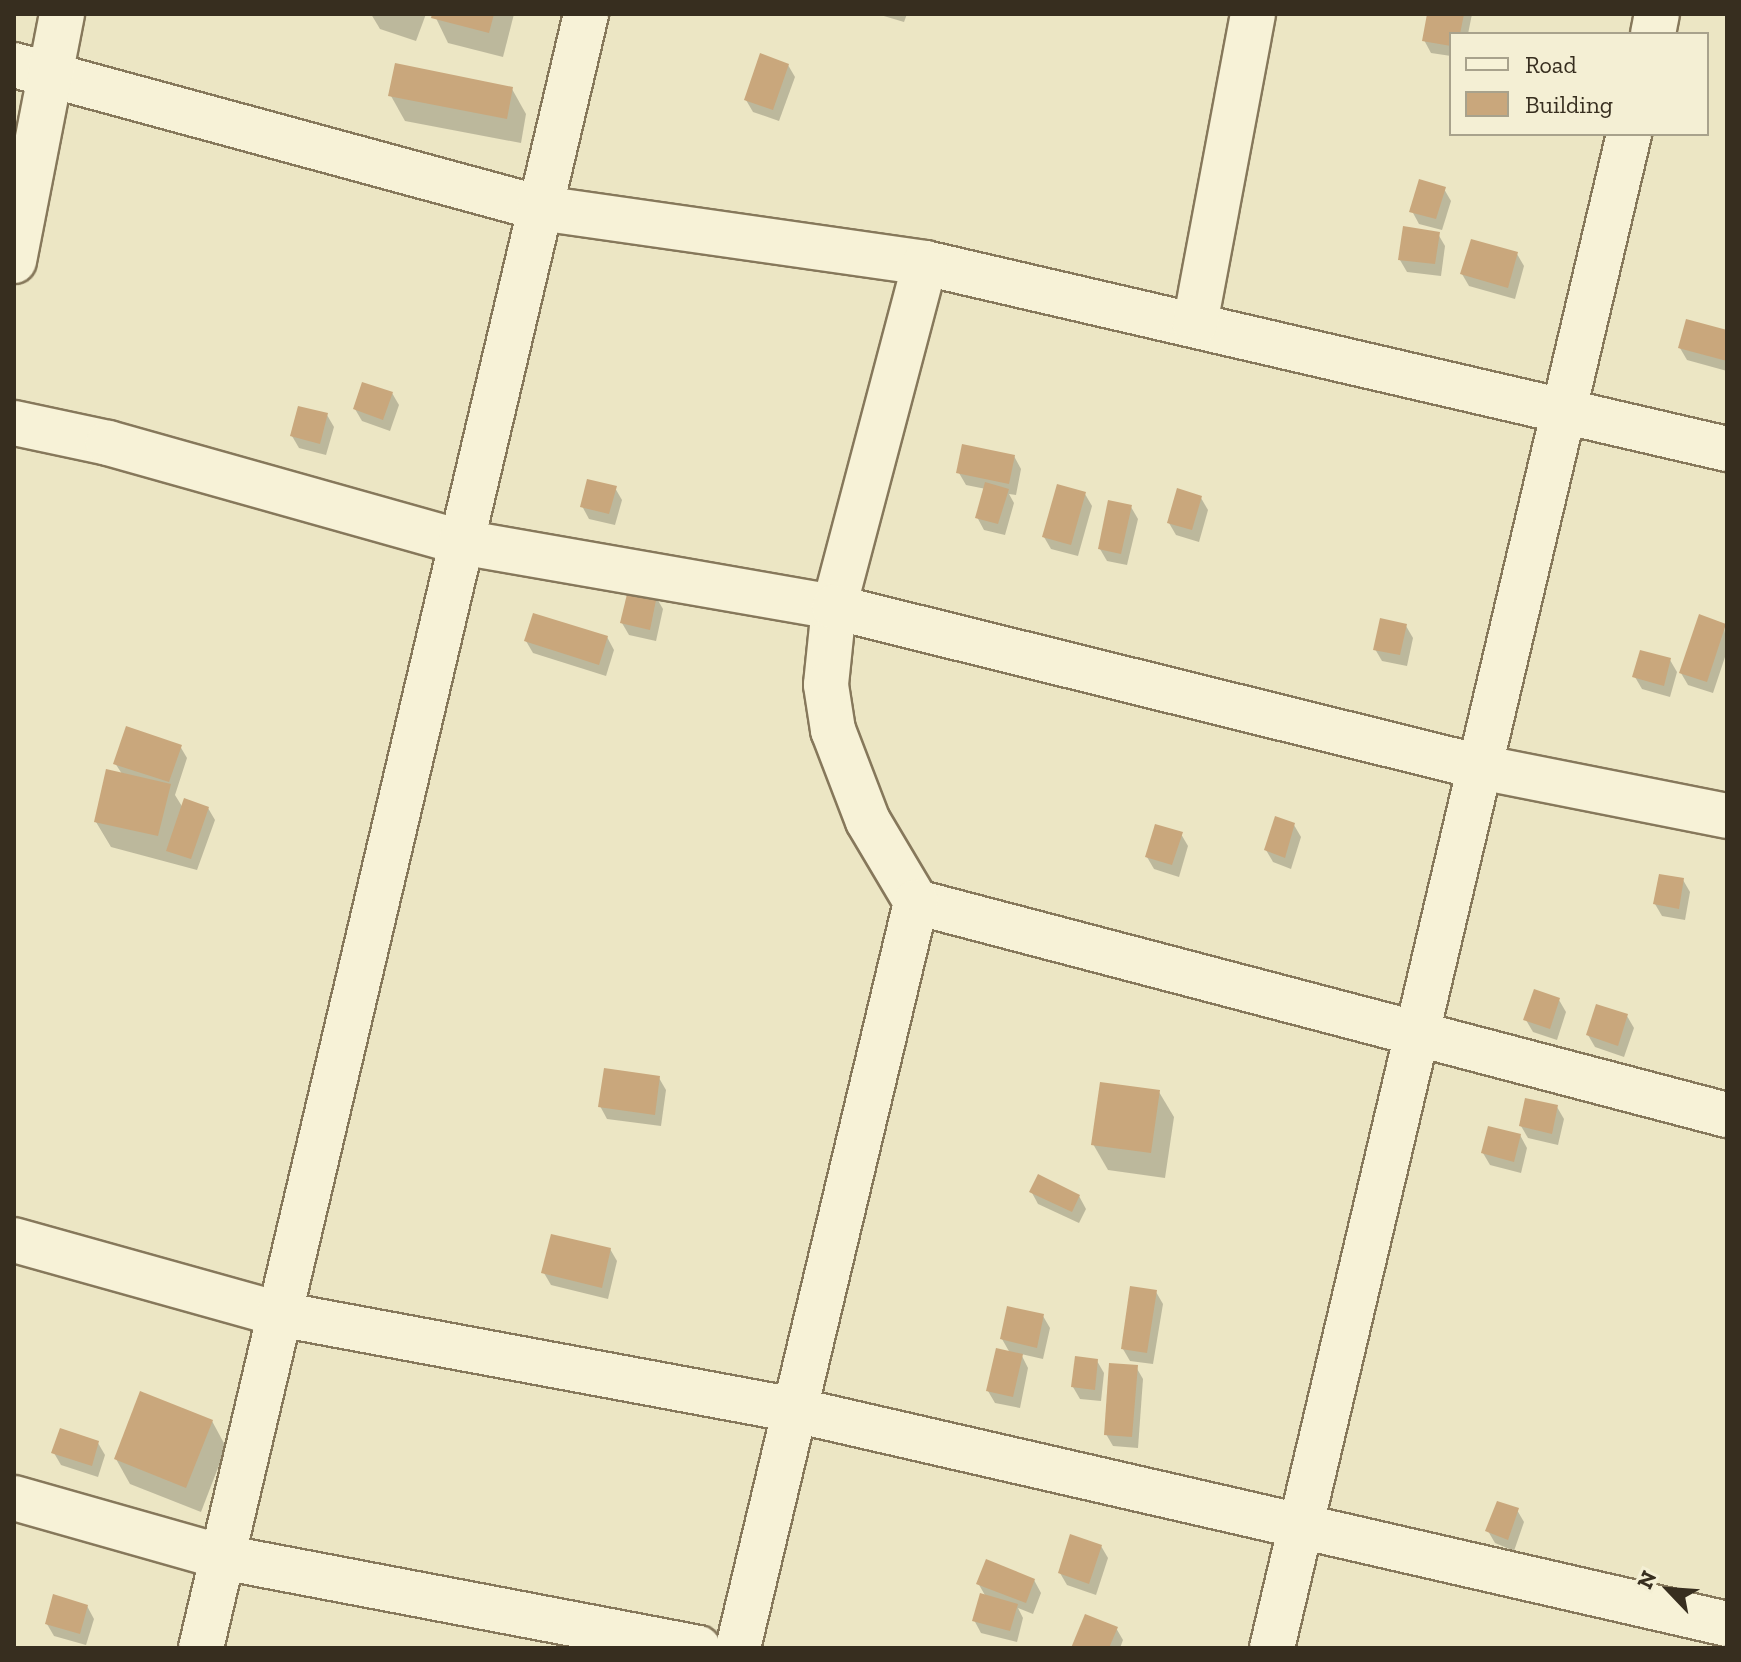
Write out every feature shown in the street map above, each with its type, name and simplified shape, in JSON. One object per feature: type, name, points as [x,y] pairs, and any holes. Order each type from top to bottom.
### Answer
[{"type":"street","points":[[14,261],[34,70],[62,14]]},
{"type":"street","points":[[201,1648],[586,14]]},
{"type":"street","points":[[1195,324],[1253,14]]},
{"type":"street","points":[[34,70],[540,208],[925,263],[1727,449]]},
{"type":"street","points":[[1272,1648],[1629,136]]},
{"type":"street","points":[[738,1648],[916,902],[868,821],[833,730],[826,685],[834,607],[925,263]]},
{"type":"street","points":[[14,423],[108,443],[461,542],[834,607],[1480,767],[1727,816]]},
{"type":"street","points":[[916,902],[1727,1115]]},
{"type":"street","points":[[14,1240],[279,1314],[795,1410],[1727,1624]]},
{"type":"street","points":[[14,1498],[222,1557],[698,1648]]},
{"type":"building","points":[[432,14],[494,14],[489,33],[431,18]]},
{"type":"building","points":[[1427,14],[1464,14],[1460,32],[1449,32],[1449,46],[1422,41]]},
{"type":"building","points":[[760,53],[789,64],[773,110],[744,100]]},
{"type":"building","points":[[395,63],[513,87],[507,119],[388,96]]},
{"type":"building","points":[[1419,179],[1446,187],[1436,219],[1409,212]]},
{"type":"building","points":[[1403,226],[1440,232],[1435,264],[1398,260]]},
{"type":"building","points":[[1471,239],[1518,252],[1508,288],[1460,274]]},
{"type":"building","points":[[1686,319],[1727,330],[1727,361],[1678,348]]},
{"type":"building","points":[[362,382],[393,392],[383,420],[353,409]]},
{"type":"building","points":[[298,406],[328,413],[320,444],[290,436]]},
{"type":"building","points":[[962,444],[1015,455],[1009,484],[956,473]]},
{"type":"building","points":[[587,479],[617,486],[609,514],[580,507]]},
{"type":"building","points":[[985,482],[1009,489],[998,524],[975,518]]},
{"type":"building","points":[[1057,484],[1086,492],[1071,545],[1042,537]]},
{"type":"building","points":[[1177,488],[1202,496],[1192,530],[1167,523]]},
{"type":"building","points":[[1108,500],[1132,505],[1121,554],[1098,549]]},
{"type":"building","points":[[628,590],[657,595],[650,630],[620,623]]},
{"type":"building","points":[[533,613],[608,636],[599,665],[524,641]]},
{"type":"building","points":[[1699,614],[1726,624],[1707,682],[1679,673]]},
{"type":"building","points":[[1380,618],[1407,624],[1400,655],[1373,650]]},
{"type":"building","points":[[1640,650],[1671,658],[1664,686],[1632,677]]},
{"type":"building","points":[[126,726],[182,745],[169,782],[113,764]]},
{"type":"building","points":[[106,769],[171,784],[158,836],[94,822]]},
{"type":"building","points":[[184,798],[209,807],[191,859],[166,851]]},
{"type":"building","points":[[1275,816],[1295,823],[1285,858],[1264,850]]},
{"type":"building","points":[[1155,824],[1183,832],[1172,865],[1145,857]]},
{"type":"building","points":[[1659,874],[1684,878],[1679,909],[1653,904]]},
{"type":"building","points":[[1534,989],[1560,998],[1550,1029],[1523,1020]]},
{"type":"building","points":[[1596,1004],[1628,1014],[1618,1046],[1586,1035]]},
{"type":"building","points":[[604,1068],[660,1076],[655,1115],[598,1107]]},
{"type":"building","points":[[1100,1082],[1160,1090],[1151,1153],[1091,1145]]},
{"type":"building","points":[[1525,1098],[1558,1105],[1552,1134],[1519,1126]]},
{"type":"building","points":[[1488,1126],[1521,1134],[1514,1162],[1481,1153]]},
{"type":"building","points":[[1038,1174],[1080,1195],[1072,1212],[1029,1192]]},
{"type":"building","points":[[551,1234],[611,1248],[602,1288],[541,1273]]},
{"type":"building","points":[[1130,1286],[1157,1290],[1147,1353],[1121,1349]]},
{"type":"building","points":[[1007,1306],[1044,1314],[1037,1348],[1000,1339]]},
{"type":"building","points":[[996,1348],[1023,1354],[1013,1397],[986,1391]]},
{"type":"building","points":[[1075,1356],[1098,1359],[1095,1390],[1071,1387]]},
{"type":"building","points":[[1109,1363],[1138,1365],[1132,1437],[1104,1435]]},
{"type":"building","points":[[140,1391],[213,1420],[186,1488],[114,1459]]},
{"type":"building","points":[[60,1428],[99,1441],[92,1466],[51,1453]]},
{"type":"building","points":[[1497,1501],[1519,1508],[1508,1540],[1485,1531]]},
{"type":"building","points":[[1070,1534],[1102,1545],[1089,1584],[1058,1573]]},
{"type":"building","points":[[986,1559],[1035,1579],[1026,1603],[976,1584]]},
{"type":"building","points":[[980,1593],[1018,1604],[1010,1631],[972,1621]]},
{"type":"building","points":[[53,1594],[88,1605],[80,1634],[45,1624]]},
{"type":"building","points":[[1085,1614],[1118,1627],[1109,1648],[1071,1648]]}]
